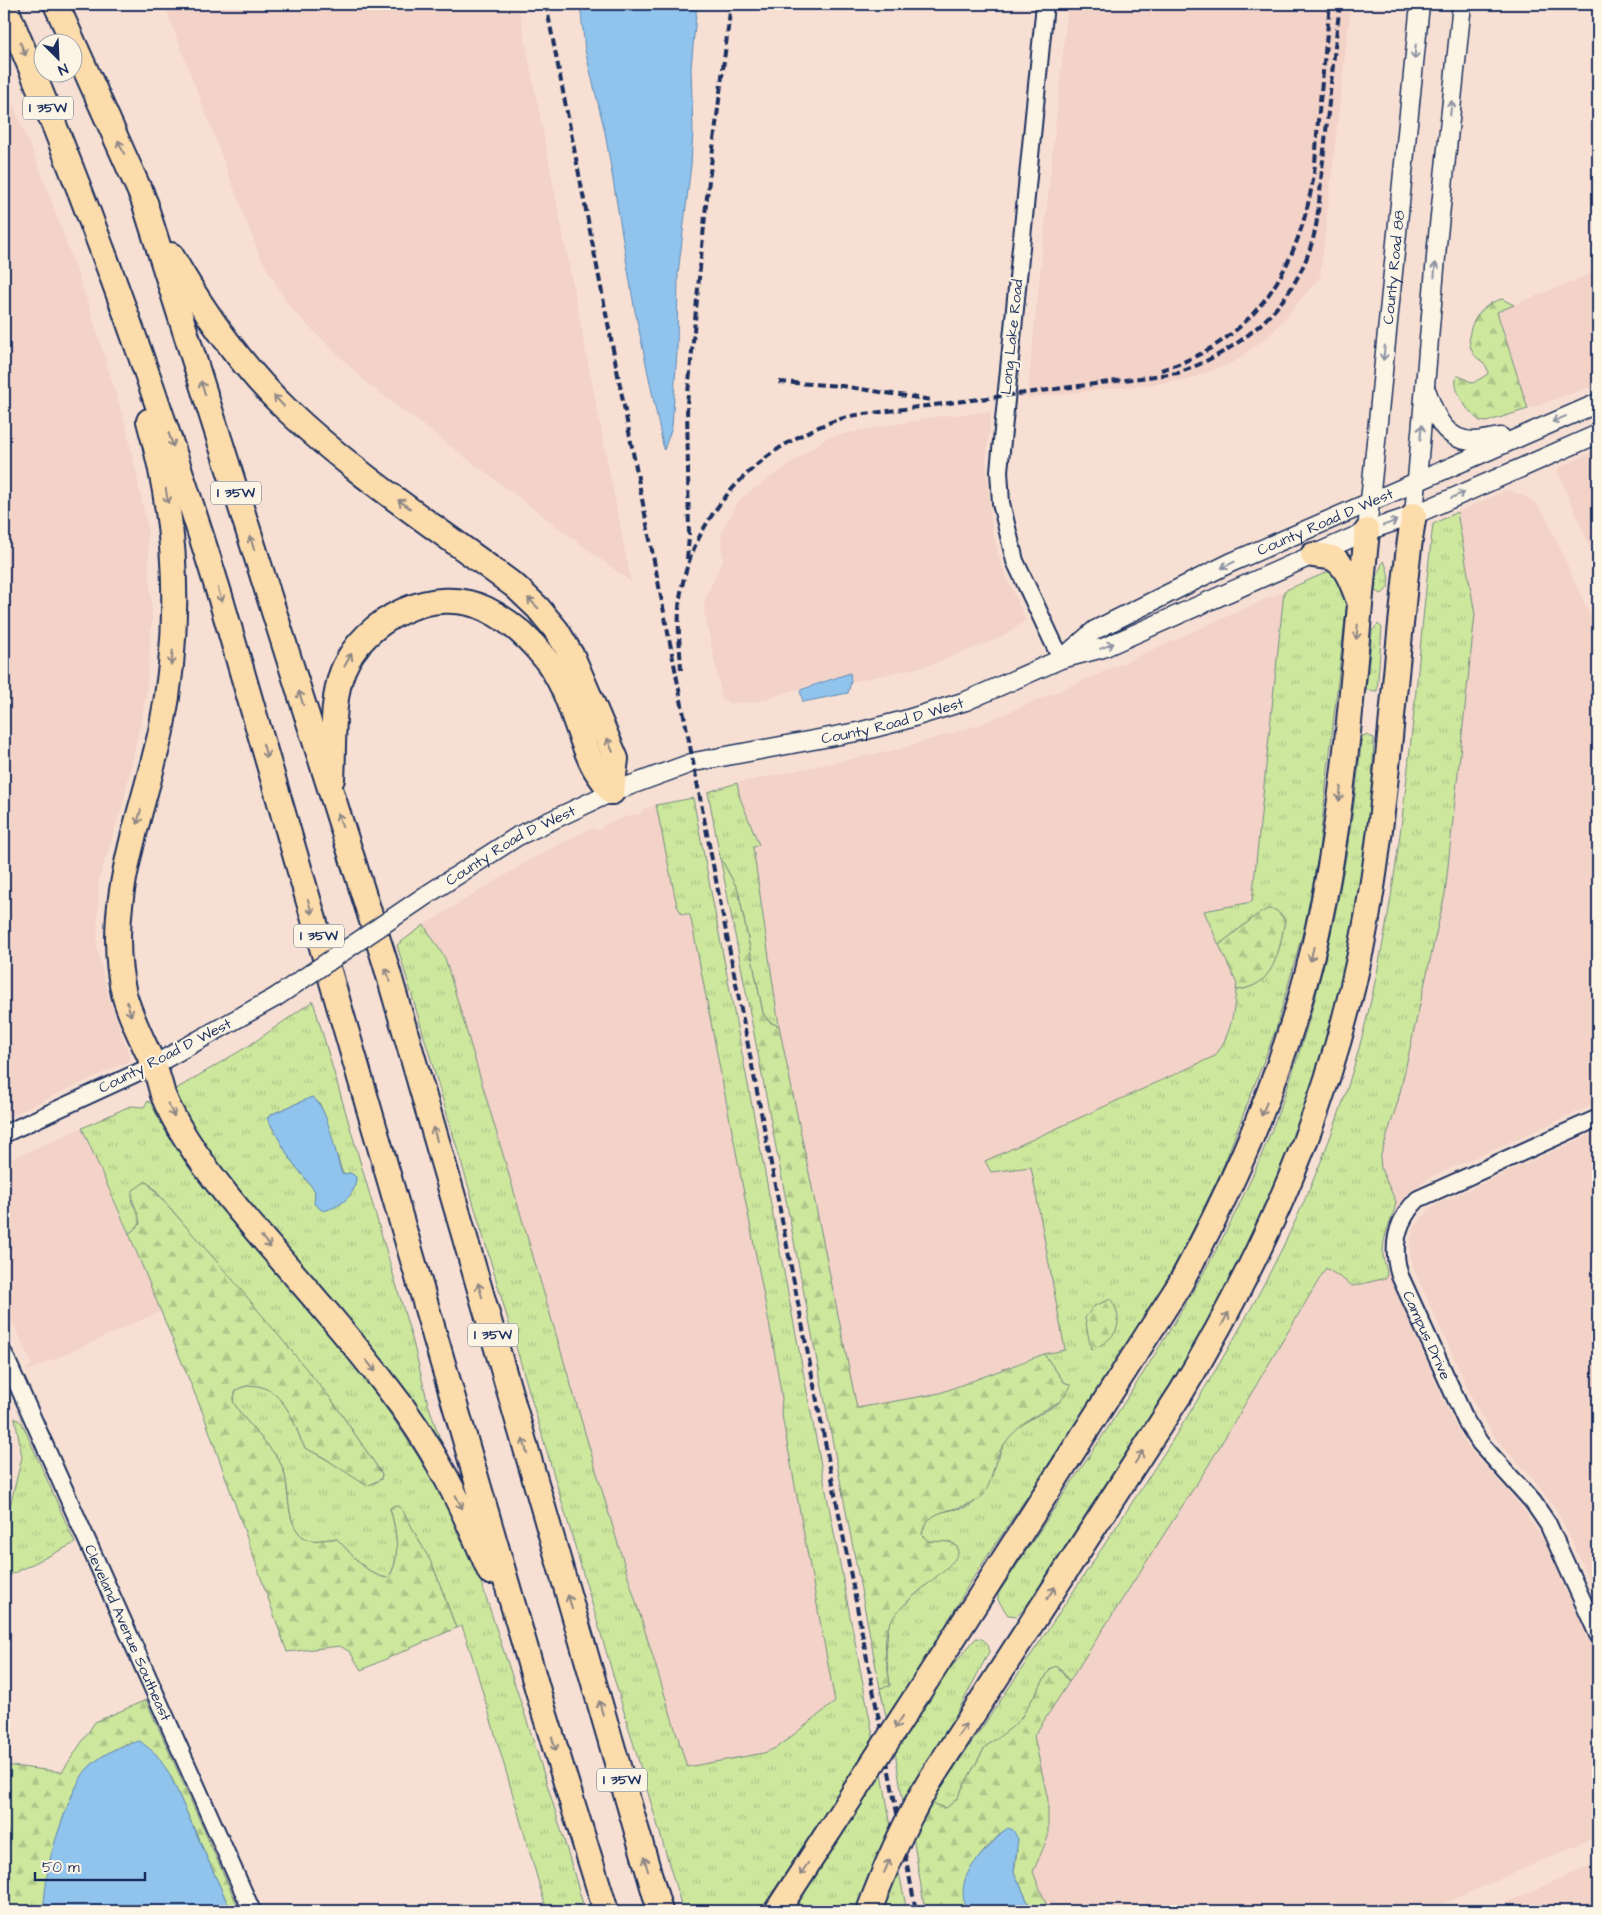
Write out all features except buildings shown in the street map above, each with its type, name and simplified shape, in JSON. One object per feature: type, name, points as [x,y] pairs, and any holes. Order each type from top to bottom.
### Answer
[{"type":"highway","name":"I 35W","points":[[4,4],[90,213],[149,374],[220,596],[545,1715],[606,1911]]},
{"type":"highway","name":"I 35W","points":[[56,4],[140,192],[331,794],[384,962],[660,1911]]},
{"type":"highway","points":[[140,192],[165,244],[191,291],[222,335],[285,408],[352,465],[516,587],[538,608],[557,631],[573,658],[616,759],[612,792]]},
{"type":"highway","points":[[90,213],[157,450],[167,498],[173,546],[175,594],[169,685],[160,732],[120,900],[117,930],[119,962],[124,993],[133,1022],[154,1065],[168,1105],[185,1138],[209,1173],[391,1390],[420,1432],[446,1476],[469,1522],[490,1571],[510,1632],[545,1715]]},
{"type":"highway","points":[[869,1911],[906,1824],[936,1770],[1182,1391],[1218,1331],[1276,1215],[1304,1147],[1327,1081],[1346,1014],[1361,951],[1373,882],[1414,514]]},
{"type":"highway","points":[[777,1911],[1180,1284],[1211,1228],[1241,1165],[1268,1100],[1305,983],[1321,915],[1334,846],[1367,531]]},
{"type":"highway","points":[[1313,555],[1334,559],[1348,573],[1360,604]]},
{"type":"highway","points":[[331,794],[337,687],[352,653],[379,625],[397,614],[416,606],[452,602],[485,609],[500,618],[527,638],[545,658],[568,699],[594,767],[612,792]]},
{"type":"main road","name":"County Road 88","points":[[1367,531],[1368,502],[1420,4]]},
{"type":"main road","points":[[1414,514],[1462,4]]},
{"type":"main road","points":[[1425,386],[1435,414],[1443,427],[1453,436],[1474,441],[1519,436]]},
{"type":"main road","name":"County Road D West","points":[[1061,660],[1095,630],[1230,563],[1416,480],[1598,403]]},
{"type":"main road","name":"County Road D West","points":[[154,1065],[276,997],[428,894],[518,836],[612,792],[694,762],[862,731],[966,701],[1061,660],[1103,648],[1367,531],[1414,514],[1598,434]]},
{"type":"street","name":"Long Lake Road","points":[[1045,4],[999,471],[1006,530],[1015,561],[1061,660]]},
{"type":"street","name":"County Road D West","points":[[4,1134],[154,1065]]},
{"type":"street","name":"Campus Drive","points":[[1598,1118],[1418,1199],[1403,1218],[1394,1246],[1395,1262],[1400,1276],[1466,1420],[1480,1443],[1533,1502],[1548,1524],[1598,1635]]},
{"type":"street","name":"Cleveland Avenue Southeast","points":[[4,1354],[252,1911]]},
{"type":"shaded area","points":[[164,4],[518,4],[631,582],[368,384],[290,308],[260,257]]},
{"type":"shaded area","points":[[1068,4],[1351,4],[1320,277],[1273,332],[1234,362],[1187,380],[1027,398]]},
{"type":"shaded area","points":[[4,83],[41,172],[90,309],[127,430],[147,525],[152,618],[146,696],[123,804],[99,879],[97,947],[108,995],[131,1060],[4,1119]]},
{"type":"shaded area","points":[[1598,271],[1598,384],[1528,409],[1496,312]]},
{"type":"shaded area","points":[[991,412],[986,462],[992,529],[1000,561],[1026,621],[1001,637],[933,664],[851,682],[849,673],[756,702],[729,703],[722,698],[704,610],[705,599],[723,560],[721,533],[740,499],[828,437],[940,416]]},
{"type":"shaded area","points":[[1598,450],[1598,566],[1558,472],[1559,467]]},
{"type":"shaded area","points":[[1507,490],[1534,502],[1545,515],[1598,634],[1598,1103],[1429,1178],[1405,1197],[1395,1210],[1396,1202],[1381,1169],[1380,1158],[1398,1101],[1445,894],[1475,614],[1457,512]]},
{"type":"shaded area","points":[[1284,591],[1252,902],[1204,911],[1237,984],[1233,1016],[1223,1046],[1215,1056],[1205,1061],[985,1161],[991,1172],[1031,1166],[1066,1350],[1036,1356],[940,1393],[857,1409],[779,1026],[753,846],[759,845],[740,798],[737,783],[899,749],[976,726],[1094,676]]},
{"type":"shaded area","points":[[656,805],[677,906],[691,919],[772,1338],[782,1398],[781,1410],[835,1702],[778,1747],[764,1753],[687,1767],[614,1531],[445,958],[424,925],[533,858],[592,828],[600,830],[604,825],[640,814],[645,808]]},
{"type":"shaded area","points":[[82,1128],[161,1311],[26,1372],[27,1368],[32,1365],[6,1307],[4,1296],[4,1162]]},
{"type":"shaded area","points":[[1598,1131],[1598,1598],[1557,1510],[1531,1477],[1496,1439],[1478,1411],[1414,1270],[1410,1256],[1410,1240],[1414,1228],[1431,1207]]},
{"type":"shaded area","points":[[1327,1268],[1386,1278],[1388,1273],[1450,1415],[1467,1446],[1522,1507],[1545,1543],[1598,1661],[1598,1836],[1427,1911],[1049,1911],[1033,1872],[1048,1837],[1048,1800],[1034,1736],[1208,1466]]},
{"type":"shaded area","points":[[1598,1862],[1598,1911],[1487,1911]]},
{"type":"green space","points":[[1502,299],[1514,305],[1497,312],[1528,409],[1486,422],[1480,421],[1470,412],[1458,394],[1456,381],[1457,375],[1473,383],[1488,374],[1485,364],[1473,353],[1469,336],[1471,328],[1480,312],[1486,306]]},
{"type":"green space","points":[[1457,512],[1475,614],[1445,894],[1398,1101],[1380,1158],[1381,1169],[1396,1202],[1383,1248],[1383,1258],[1387,1272],[1386,1278],[1353,1286],[1326,1268],[1208,1466],[1069,1682],[1061,1669],[1051,1668],[1021,1718],[1012,1728],[985,1747],[956,1800],[946,1808],[931,1803],[1072,1594],[1187,1416],[1254,1304],[1311,1187],[1335,1126],[1355,1063],[1372,997],[1385,930],[1405,795],[1433,524]]},
{"type":"green space","points":[[1383,561],[1387,570],[1388,588],[1382,594],[1375,591],[1377,577]]},
{"type":"green space","points":[[1332,570],[1338,574],[1347,601],[1318,858],[1305,924],[1276,1029],[1220,1175],[1181,1254],[1139,1328],[969,1584],[924,1665],[887,1721],[880,1688],[890,1685],[886,1653],[888,1627],[895,1613],[934,1578],[951,1542],[928,1541],[922,1535],[925,1525],[936,1514],[961,1508],[976,1501],[988,1486],[1006,1441],[1012,1433],[1022,1424],[1052,1408],[1063,1398],[1071,1385],[1064,1382],[1044,1354],[1065,1350],[1031,1167],[991,1172],[985,1161],[1215,1056],[1228,1033],[1236,990],[1259,982],[1273,966],[1285,920],[1281,914],[1258,914],[1219,945],[1204,911],[1252,902],[1284,591]]},
{"type":"green space","points":[[1378,624],[1382,628],[1377,691],[1366,690],[1372,631]]},
{"type":"green space","points":[[1366,735],[1374,738],[1371,817],[1351,947],[1323,1060],[1271,1202],[1214,1317],[1025,1608],[1017,1616],[1008,1615],[998,1600],[998,1594],[1173,1325],[1231,1221],[1261,1155],[1287,1088],[1309,1020],[1327,951],[1342,880],[1362,736]]},
{"type":"green space","points":[[737,783],[740,798],[759,845],[753,847],[779,1026],[769,1022],[763,1013],[738,890],[720,857],[708,792]]},
{"type":"green space","points":[[693,798],[874,1741],[760,1911],[683,1911],[397,945],[424,925],[445,958],[614,1531],[687,1767],[764,1753],[778,1747],[835,1702],[781,1410],[782,1398],[772,1338],[691,919],[689,914],[682,914],[677,906],[656,805]]},
{"type":"green space","points":[[720,857],[738,890],[763,1013],[769,1022],[779,1026],[857,1408],[940,1393],[1044,1354],[1064,1382],[1071,1385],[1063,1398],[1029,1420],[1008,1439],[997,1457],[989,1485],[982,1497],[929,1519],[922,1535],[928,1541],[950,1542],[954,1544],[958,1550],[956,1557],[950,1565],[893,1617],[886,1635],[886,1657],[890,1686],[880,1688]]},
{"type":"green space","points":[[1268,909],[1276,910],[1285,920],[1273,966],[1259,982],[1236,990],[1237,984],[1219,945],[1258,914]]},
{"type":"green space","points":[[313,1001],[413,1342],[428,1404],[451,1471],[210,1160],[171,1092],[250,1045]],"holes":[[[312,1097],[320,1104],[343,1174],[351,1173],[356,1178],[354,1189],[341,1204],[315,1200],[315,1191],[290,1159],[267,1118],[272,1114]]]},
{"type":"green space","points":[[148,1101],[157,1109],[173,1131],[211,1194],[313,1313],[377,1395],[433,1482],[458,1528],[478,1574],[536,1751],[585,1911],[547,1911],[473,1659],[462,1626],[456,1628],[433,1566],[390,1508],[397,1544],[395,1562],[388,1578],[373,1573],[366,1568],[337,1539],[311,1540],[303,1537],[293,1523],[286,1480],[281,1464],[238,1410],[233,1401],[236,1390],[253,1385],[261,1386],[275,1394],[281,1400],[293,1420],[305,1448],[373,1484],[381,1479],[382,1474],[331,1399],[150,1184],[131,1201],[139,1215],[140,1224],[129,1234],[82,1128],[130,1106],[144,1107]]},
{"type":"green space","points":[[146,1181],[233,1280],[331,1399],[382,1474],[381,1479],[367,1486],[323,1457],[305,1448],[291,1416],[275,1395],[268,1390],[253,1385],[236,1390],[233,1401],[238,1410],[281,1464],[286,1480],[289,1507],[297,1531],[303,1537],[311,1540],[337,1539],[366,1568],[373,1573],[388,1578],[395,1562],[397,1544],[390,1508],[395,1505],[402,1509],[433,1566],[456,1628],[361,1670],[350,1652],[340,1646],[287,1652],[204,1416],[129,1234],[140,1224],[132,1191]]},
{"type":"green space","points":[[1111,1299],[1118,1316],[1116,1330],[1107,1341],[1091,1350],[1085,1318],[1094,1306]]},
{"type":"green space","points":[[15,1418],[22,1423],[75,1543],[4,1578],[4,1555],[10,1506],[22,1457]]},
{"type":"green space","points":[[976,1638],[986,1642],[989,1646],[989,1652],[948,1730],[903,1802],[895,1752],[944,1676]]},
{"type":"green space","points":[[1057,1666],[1069,1682],[1034,1736],[1048,1800],[1048,1837],[1033,1872],[1049,1911],[1032,1911],[1014,1872],[1017,1850],[1003,1831],[972,1866],[964,1887],[966,1911],[925,1911],[913,1837],[931,1803],[946,1808],[956,1800],[985,1747],[1011,1728],[1021,1718],[1051,1668]]},
{"type":"green space","points":[[146,1700],[240,1911],[231,1911],[169,1773],[126,1743],[93,1763],[76,1787],[56,1839],[43,1911],[4,1911],[4,1765],[62,1772],[95,1722]]},
{"type":"green space","points":[[882,1773],[891,1827],[872,1868],[857,1911],[791,1911]]},
{"type":"green space","points":[[898,1868],[907,1911],[880,1911]]},
{"type":"water","points":[[580,4],[697,4],[691,68],[693,130],[691,165],[678,274],[677,351],[672,427],[664,450],[634,306],[605,132],[585,50]]},
{"type":"water","points":[[850,673],[851,682],[848,693],[803,702],[800,690]]},
{"type":"water","points":[[312,1097],[318,1102],[327,1121],[342,1174],[351,1173],[356,1177],[353,1190],[346,1200],[335,1207],[323,1211],[314,1204],[315,1191],[290,1159],[267,1118],[272,1114]]},
{"type":"water","points":[[140,1741],[156,1754],[169,1773],[231,1911],[43,1911],[48,1871],[54,1844],[64,1815],[82,1776],[87,1769],[105,1755],[125,1745]]},
{"type":"water","points":[[1008,1828],[1013,1830],[1018,1839],[1014,1872],[1032,1911],[966,1911],[963,1891],[967,1874],[977,1860]]},
{"type":"railway","points":[[546,4],[916,1911]]},
{"type":"railway","points":[[687,559],[689,537],[687,404],[706,205],[731,4]]},
{"type":"railway","points":[[1161,370],[1192,358],[1219,343],[1243,324],[1263,302],[1279,278],[1293,251],[1303,222],[1313,182],[1330,4]]},
{"type":"railway","points":[[681,670],[680,598],[688,566],[700,535],[717,507],[738,482],[763,460],[790,442],[819,427],[850,416],[1178,373],[1203,363],[1226,350],[1248,335],[1267,318],[1284,299],[1298,277],[1309,253],[1316,226],[1340,4]]},
{"type":"railway","points":[[779,382],[842,386],[931,400]]}]
